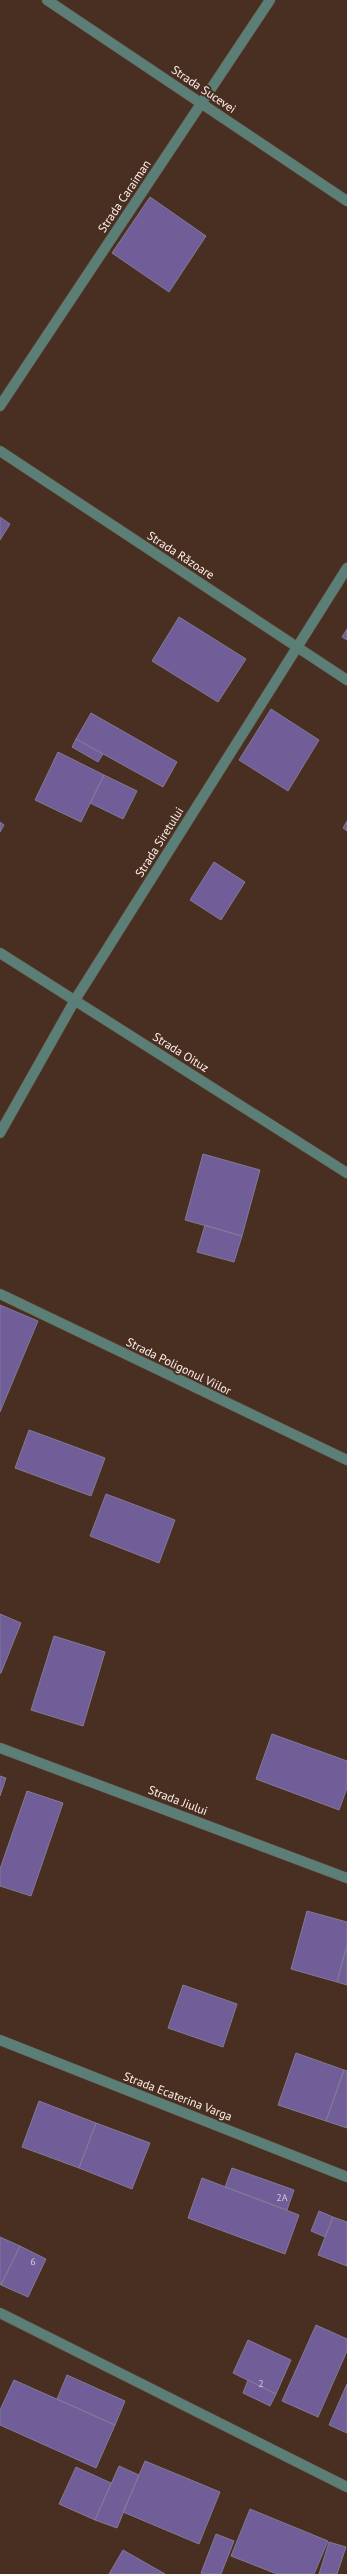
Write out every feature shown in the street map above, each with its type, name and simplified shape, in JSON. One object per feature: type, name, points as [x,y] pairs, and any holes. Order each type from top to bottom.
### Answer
[{"type":"street","name":"Strada Sucevei","points":[[47,0],[347,201]]},
{"type":"street","name":"Strada Caraiman","points":[[0,406],[270,0]]},
{"type":"street","name":"Strada Răzoare","points":[[0,451],[347,680]]},
{"type":"street","name":"Strada Siretului","points":[[0,1133],[75,1000],[347,568]]},
{"type":"street","name":"Strada Oituz","points":[[0,953],[347,1173]]},
{"type":"street","name":"Strada Poligonul Viilor","points":[[0,1294],[347,1460]]},
{"type":"street","name":"Strada Jiului","points":[[0,1748],[347,1878]]},
{"type":"street","name":"Strada Ecaterina Varga","points":[[0,2040],[347,2177]]},
{"type":"street","points":[[0,2313],[347,2487]]},
{"type":"building","points":[[150,197],[206,236],[169,292],[112,253]]},
{"type":"building","points":[[0,517],[10,524],[0,540]]},
{"type":"building","points":[[179,617],[246,659],[218,702],[152,661]]},
{"type":"building","points":[[347,629],[347,640],[342,637]]},
{"type":"building","points":[[271,709],[319,740],[288,791],[239,760]]},
{"type":"building","points":[[91,713],[177,762],[163,787],[76,739]]},
{"type":"building","points":[[76,739],[103,754],[98,762],[72,747]]},
{"type":"building","points":[[58,752],[104,775],[81,822],[35,800]]},
{"type":"building","points":[[104,775],[137,791],[123,819],[90,803]]},
{"type":"building","points":[[347,821],[347,831],[343,828]]},
{"type":"building","points":[[0,822],[4,825],[0,832]]},
{"type":"building","points":[[214,862],[245,882],[221,920],[190,900]]},
{"type":"building","points":[[203,1154],[260,1170],[242,1236],[185,1220]]},
{"type":"building","points":[[205,1225],[242,1236],[234,1262],[197,1252]]},
{"type":"building","points":[[0,1305],[38,1321],[0,1412]]},
{"type":"building","points":[[29,1430],[105,1458],[91,1496],[15,1468]]},
{"type":"building","points":[[106,1494],[175,1520],[159,1563],[90,1536]]},
{"type":"building","points":[[0,1614],[21,1623],[1,1673],[0,1673]]},
{"type":"building","points":[[54,1636],[105,1652],[83,1726],[31,1710]]},
{"type":"building","points":[[272,1734],[347,1761],[347,1788],[339,1810],[256,1779]]},
{"type":"building","points":[[0,1776],[6,1778],[0,1796]]},
{"type":"building","points":[[27,1791],[63,1803],[31,1896],[0,1886],[0,1869]]},
{"type":"building","points":[[307,1911],[347,1922],[347,1945],[337,1982],[291,1969]]},
{"type":"building","points":[[347,1945],[347,1985],[337,1982]]},
{"type":"building","points":[[183,1985],[237,2004],[223,2047],[168,2028]]},
{"type":"building","points":[[296,2053],[344,2070],[326,2121],[278,2105]]},
{"type":"building","points":[[344,2070],[347,2071],[347,2128],[326,2121]]},
{"type":"building","points":[[39,2101],[96,2123],[79,2168],[22,2147]]},
{"type":"building","points":[[96,2123],[150,2143],[132,2189],[79,2168]]},
{"type":"building","points":[[232,2168],[294,2190],[287,2210],[225,2187]]},
{"type":"building","points":[[202,2178],[299,2215],[285,2254],[188,2218]]},
{"type":"building","points":[[319,2211],[333,2217],[325,2237],[311,2231]]},
{"type":"building","points":[[333,2217],[347,2222],[347,2266],[318,2255]]},
{"type":"building","points":[[0,2237],[20,2246],[1,2285],[0,2284]]},
{"type":"building","points":[[20,2246],[46,2259],[28,2297],[1,2285]]},
{"type":"building","points":[[316,2325],[347,2339],[347,2351],[318,2417],[282,2401]]},
{"type":"building","points":[[248,2340],[291,2360],[276,2394],[233,2373]]},
{"type":"building","points":[[67,2375],[125,2401],[115,2425],[57,2399]]},
{"type":"building","points":[[14,2380],[115,2425],[96,2468],[0,2425],[0,2410]]},
{"type":"building","points":[[248,2380],[276,2394],[270,2406],[243,2393]]},
{"type":"building","points":[[347,2384],[347,2433],[329,2425]]},
{"type":"building","points":[[145,2461],[220,2492],[199,2544],[123,2512]]},
{"type":"building","points":[[119,2466],[139,2475],[117,2528],[95,2520]]},
{"type":"building","points":[[76,2467],[111,2483],[95,2520],[59,2504]]},
{"type":"building","points":[[250,2509],[328,2541],[314,2574],[277,2574],[231,2556]]},
{"type":"building","points":[[216,2534],[234,2541],[221,2574],[203,2574],[201,2573]]},
{"type":"building","points":[[329,2542],[346,2547],[337,2574],[319,2574]]},
{"type":"building","points":[[123,2550],[165,2574],[109,2574]]}]
